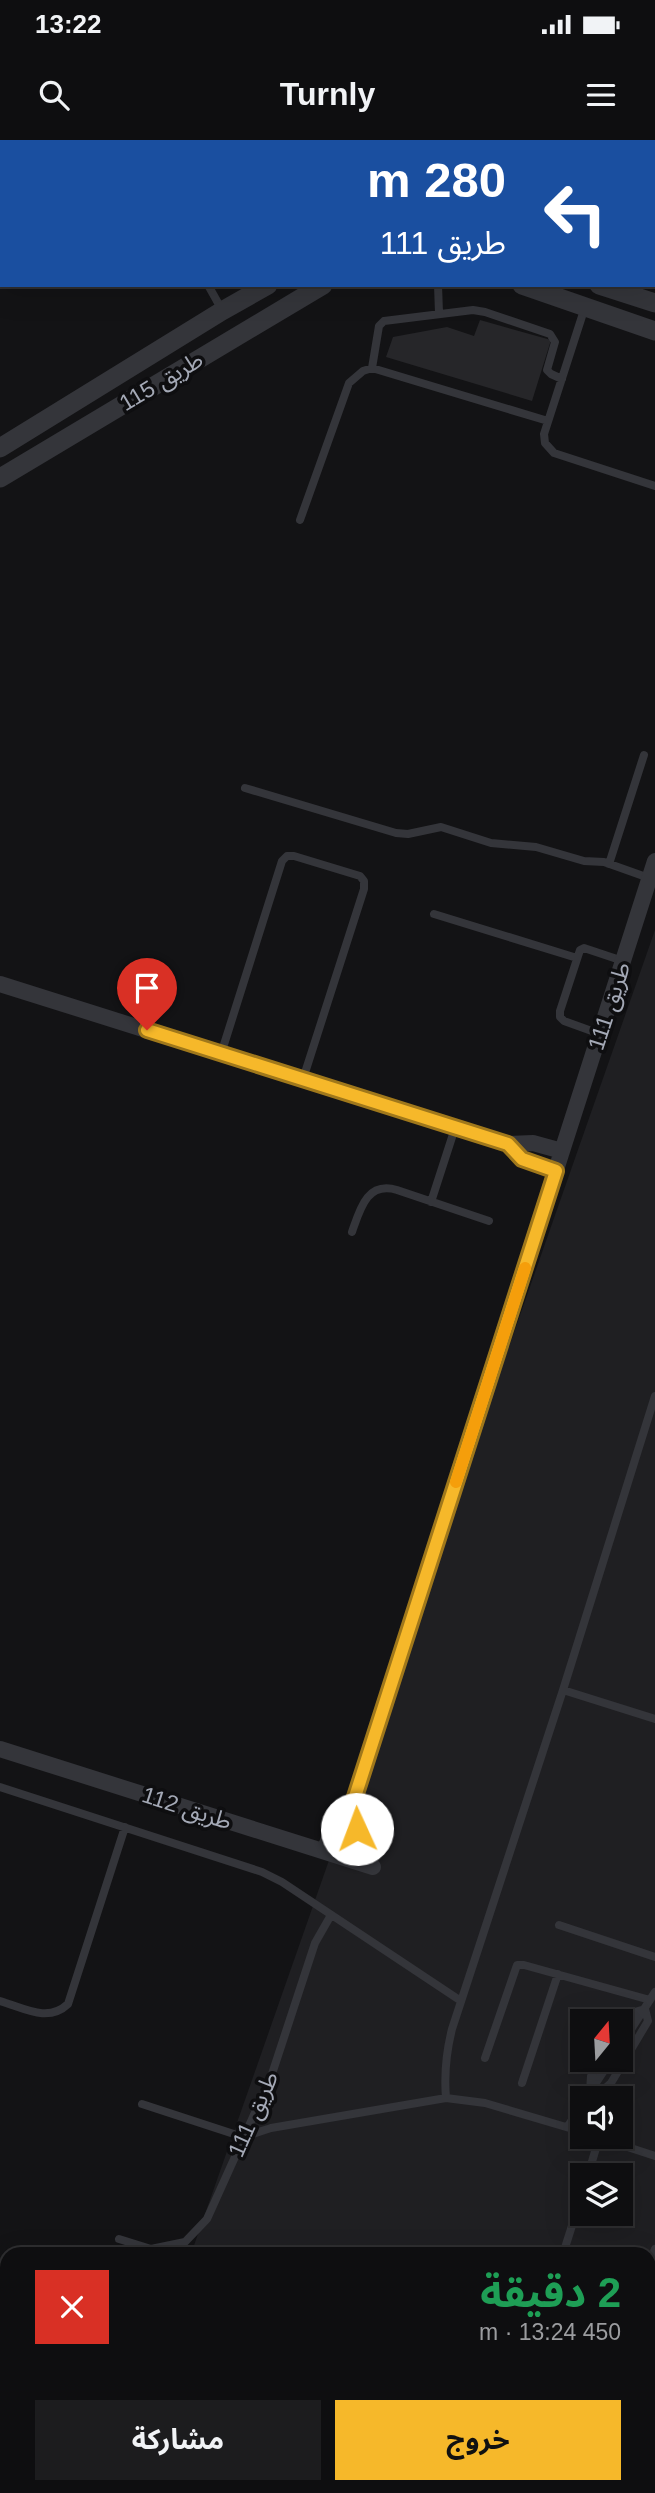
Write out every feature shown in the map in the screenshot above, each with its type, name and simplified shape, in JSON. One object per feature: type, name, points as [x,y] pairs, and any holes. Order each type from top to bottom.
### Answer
[{"type":"street","name":"طريق 115","points":[[0,478],[320,287]]},
{"type":"street","points":[[528,287],[655,331]]},
{"type":"street","points":[[605,287],[655,303]]},
{"type":"street","name":"طريق 115","points":[[0,448],[222,311],[245,291]]},
{"type":"street","name":"طريق 111","points":[[324,1851],[338,1816],[353,1803],[655,860]]},
{"type":"street","points":[[0,984],[508,1144],[527,1142],[562,1152]]},
{"type":"street","points":[[508,1144],[522,1159],[556,1171]]},
{"type":"street","name":"طريق 112","points":[[0,1749],[373,1867]]},
{"type":"street","name":"طريق 111","points":[[349,1859],[358,1823],[353,1803]]},
{"type":"lane","points":[[209,287],[222,311]]},
{"type":"lane","points":[[438,287],[439,313]]},
{"type":"lane","points":[[585,307],[544,434],[545,443],[554,453],[655,486]]},
{"type":"lane","points":[[372,368],[381,323],[439,313],[479,311],[550,334],[555,342],[547,370],[562,379]]},
{"type":"lane","points":[[300,520],[349,383],[363,371],[372,368],[548,421]]},
{"type":"lane","points":[[609,864],[644,755]]},
{"type":"lane","points":[[246,788],[396,833],[408,834],[441,827],[491,843],[536,847],[584,861],[609,864],[649,878]]},
{"type":"lane","points":[[221,1054],[282,861],[286,856],[294,856],[347,872],[360,876],[364,881],[364,889],[303,1079]]},
{"type":"lane","points":[[434,914],[578,958]]},
{"type":"lane","points":[[600,1034],[564,1021],[560,1017],[580,950],[584,948],[623,961]]},
{"type":"lane","points":[[431,1202],[455,1128]]},
{"type":"lane","points":[[352,1232],[361,1204],[376,1189],[390,1188],[489,1222]]},
{"type":"lane","points":[[446,2098],[446,2052],[461,2001],[655,1396]]},
{"type":"lane","points":[[563,1689],[655,1719]]},
{"type":"lane","points":[[0,1787],[262,1872],[282,1882],[461,2001]]},
{"type":"lane","points":[[0,2001],[44,2014],[59,2013],[68,2004],[125,1827]]},
{"type":"lane","name":"طريق 111","points":[[161,2247],[185,2242],[207,2219],[271,2077],[315,1943],[331,1915]]},
{"type":"lane","points":[[559,1925],[655,1957]]},
{"type":"lane","points":[[485,2058],[514,1968],[520,1964],[653,1996],[634,2026]]},
{"type":"lane","points":[[522,2083],[558,1974]]},
{"type":"lane","points":[[634,2012],[645,2009]]},
{"type":"lane","points":[[608,2086],[648,2021],[645,2009]]},
{"type":"lane","points":[[142,2104],[243,2137],[271,2128],[446,2098],[485,2103],[568,2126],[570,2123]]},
{"type":"lane","points":[[633,2149],[655,2156]]},
{"type":"lane","points":[[565,2247],[572,2226]]},
{"type":"lane","name":"طريق 111","points":[[119,2239],[145,2247]]},
{"type":"shaded area","points":[[655,930],[655,2247],[193,2247]]},
{"type":"building","points":[[480,320],[551,340],[532,401],[386,357],[393,337],[447,327],[474,336]]},
{"type":"slow traffic","points":[[456,1482],[525,1268]]},
{"type":"route","points":[[147,1030],[508,1144],[522,1159],[556,1171],[353,1803],[358,1816],[357,1829]]}]
